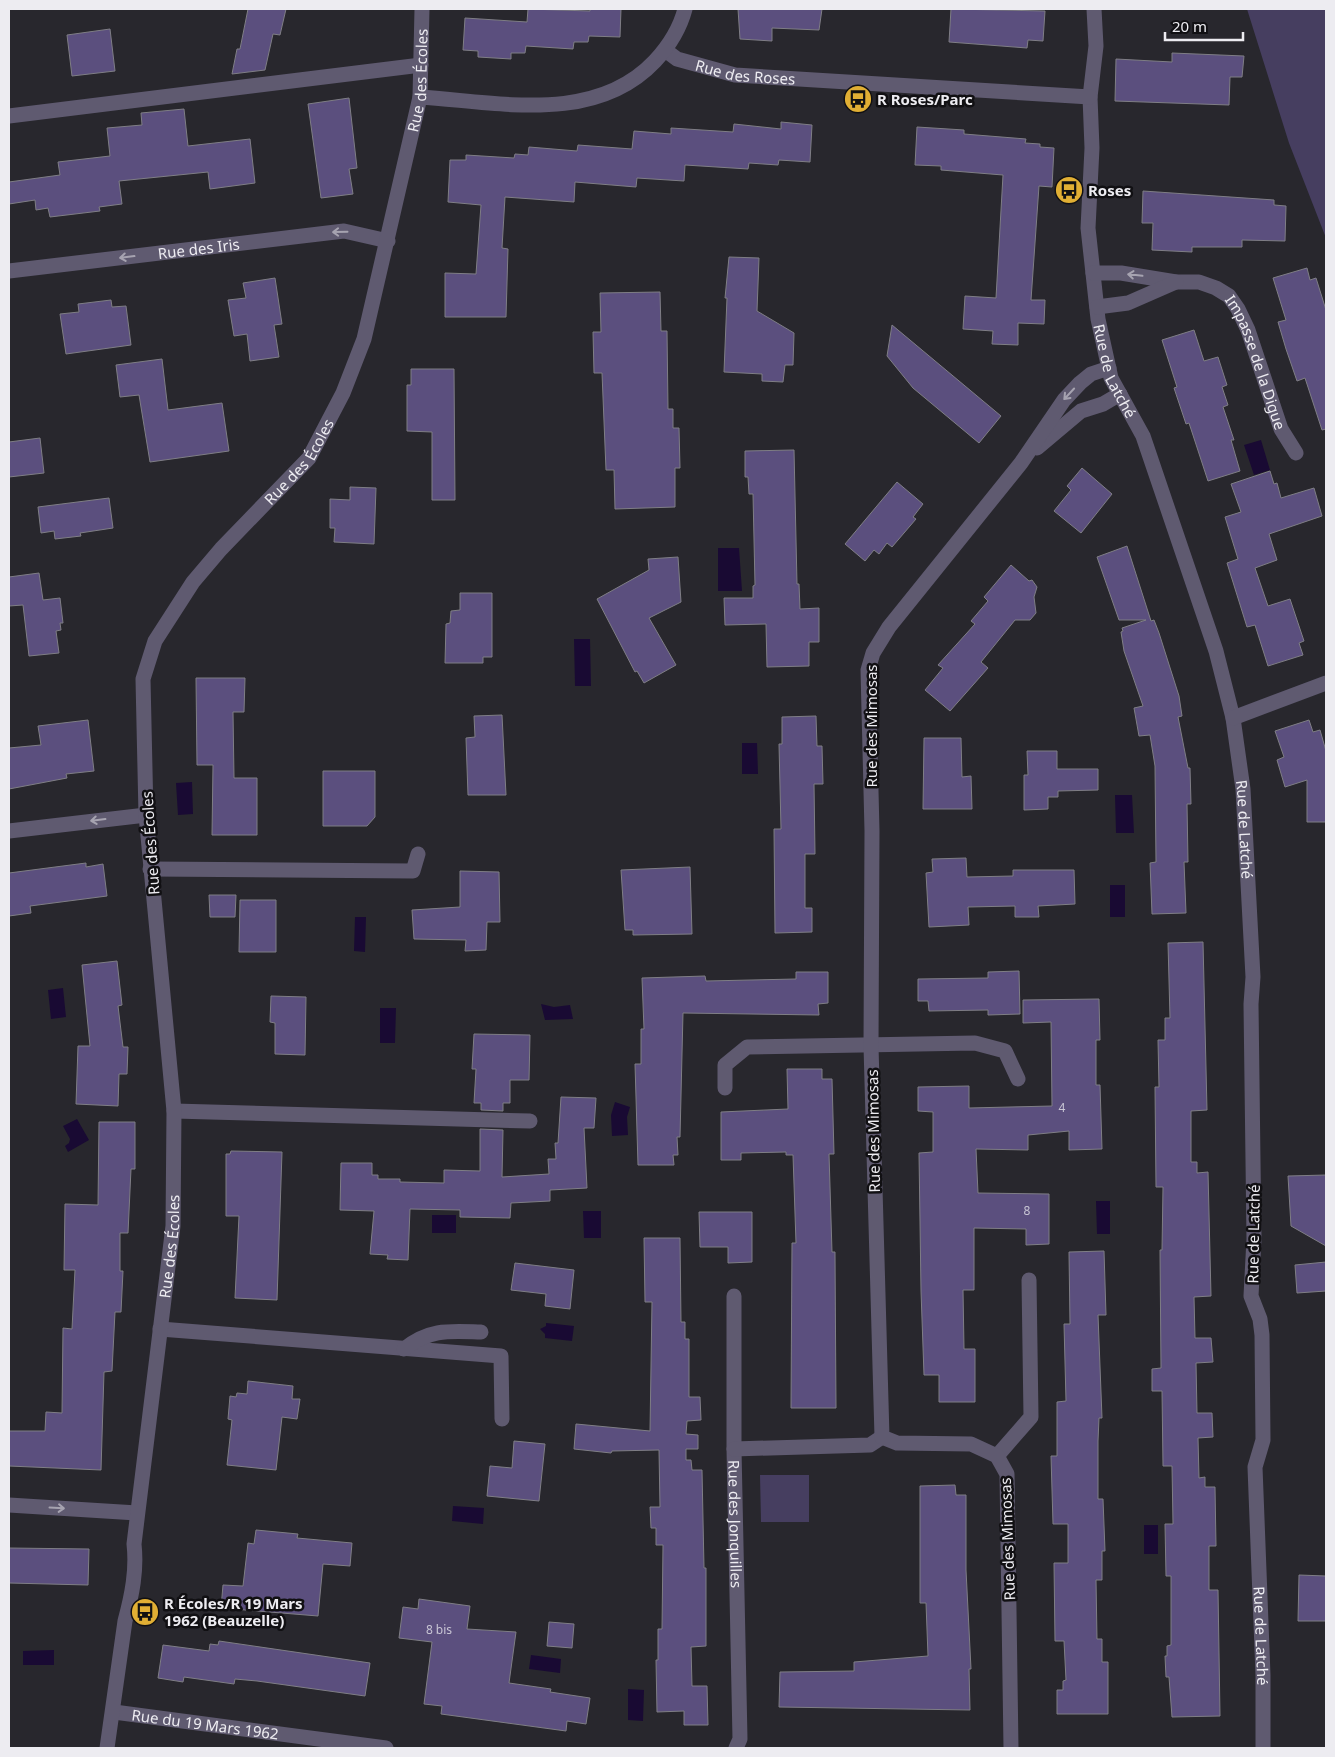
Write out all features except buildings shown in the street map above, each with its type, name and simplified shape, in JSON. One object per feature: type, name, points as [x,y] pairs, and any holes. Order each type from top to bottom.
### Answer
[{"type":"street","name":"Rue des Écoles","points":[[107,1748],[114,1712],[125,1621],[136,1562],[134,1544],[137,1512],[172,1226],[174,1111],[146,815],[143,679],[156,641],[194,582],[221,550],[309,458],[343,393],[364,339],[420,97],[422,9]]},
{"type":"street","points":[[420,97],[544,105],[584,102],[617,89],[643,74],[665,50],[685,9]]},
{"type":"street","name":"Rue de Latché","points":[[1094,9],[1096,46],[1090,97],[1092,148],[1088,228],[1096,308],[1111,378],[1144,436],[1216,651],[1233,718],[1243,789],[1253,977],[1251,1004],[1254,1239],[1251,1296],[1260,1319],[1262,1335],[1263,1440],[1255,1467],[1264,1675],[1263,1748]]},
{"type":"street","name":"Rue des Roses","points":[[665,50],[678,59],[735,75],[1090,97]]},
{"type":"street","points":[[9,116],[421,65]]},
{"type":"street","name":"Rue des Iris","points":[[9,271],[344,231],[388,241]]},
{"type":"street","name":"Impasse de la Digue","points":[[1093,273],[1138,275],[1176,282],[1199,282],[1216,288],[1228,296],[1238,309],[1281,429],[1296,453]]},
{"type":"street","name":"Impasse de la Digue","points":[[1096,308],[1128,303],[1176,282]]},
{"type":"street","name":"Rue des Mimosas","points":[[1011,1748],[1007,1474],[997,1456],[971,1444],[897,1442],[882,1437],[871,1046],[872,831],[868,670],[873,653],[889,627],[1022,463],[1064,400],[1091,374],[1109,368]]},
{"type":"street","name":"Rue des Mimosas","points":[[1022,463],[1080,411],[1102,404],[1120,394]]},
{"type":"street","points":[[1233,718],[1326,683]]},
{"type":"street","points":[[9,831],[146,815]]},
{"type":"street","points":[[150,869],[413,871],[418,854]]},
{"type":"street","points":[[725,1088],[725,1065],[747,1047],[975,1043],[1005,1051],[1018,1079]]},
{"type":"street","points":[[174,1111],[530,1121]]},
{"type":"street","points":[[997,1456],[1031,1417],[1029,1280]]},
{"type":"street","points":[[734,1296],[734,1449]]},
{"type":"street","points":[[160,1329],[501,1356],[502,1419]]},
{"type":"street","points":[[404,1349],[414,1341],[442,1330],[481,1332]]},
{"type":"street","name":"Rue des Jonquilles","points":[[736,1748],[740,1739],[734,1449],[870,1445],[882,1437]]},
{"type":"street","points":[[9,1505],[137,1512]]},
{"type":"street","name":"Rue du 19 Mars 1962","points":[[114,1712],[386,1748]]},
{"type":"shaded area","points":[[1247,9],[1326,9],[1326,238],[1289,143]]},
{"type":"shaded area","points":[[1261,440],[1270,470],[1254,475],[1244,445]]},
{"type":"shaded area","points":[[718,548],[739,548],[742,591],[718,591]]},
{"type":"shaded area","points":[[574,639],[590,639],[591,686],[575,686]]},
{"type":"shaded area","points":[[742,743],[757,743],[758,774],[742,774]]},
{"type":"shaded area","points":[[192,782],[193,814],[178,815],[176,783]]},
{"type":"shaded area","points":[[1115,795],[1132,795],[1134,833],[1116,833]]},
{"type":"shaded area","points":[[1110,885],[1125,885],[1125,917],[1110,917]]},
{"type":"shaded area","points":[[355,917],[366,917],[365,952],[354,951]]},
{"type":"shaded area","points":[[63,988],[66,1017],[51,1019],[48,990]]},
{"type":"shaded area","points":[[541,1004],[554,1007],[570,1005],[573,1019],[545,1020]]},
{"type":"shaded area","points":[[380,1008],[396,1008],[395,1043],[380,1043]]},
{"type":"shaded area","points":[[615,1102],[630,1107],[627,1117],[628,1135],[612,1136],[611,1115]]},
{"type":"shaded area","points":[[77,1119],[89,1140],[68,1152],[65,1146],[69,1143],[70,1139],[63,1126]]},
{"type":"shaded area","points":[[1096,1201],[1110,1201],[1110,1234],[1097,1234]]},
{"type":"shaded area","points":[[583,1211],[601,1211],[601,1238],[584,1238]]},
{"type":"shaded area","points":[[432,1215],[456,1215],[456,1233],[432,1233]]},
{"type":"shaded area","points":[[546,1323],[574,1326],[572,1341],[545,1338],[545,1334],[540,1329],[546,1326]]},
{"type":"shaded area","points":[[760,1475],[809,1475],[809,1522],[761,1522]]},
{"type":"shaded area","points":[[453,1506],[484,1508],[483,1524],[452,1521]]},
{"type":"shaded area","points":[[1144,1525],[1158,1525],[1158,1554],[1144,1554]]},
{"type":"shaded area","points":[[54,1650],[54,1665],[23,1665],[23,1651]]},
{"type":"shaded area","points":[[531,1655],[561,1659],[560,1673],[529,1669]]},
{"type":"shaded area","points":[[628,1689],[644,1690],[643,1721],[628,1720]]},
{"type":"place","name":"R Roses/Parc","points":[[858,99]]},
{"type":"place","name":"Roses","points":[[1069,190]]},
{"type":"place","name":"R Écoles/R 19 Mars 1962 (Beauzelle)","points":[[145,1612]]}]
